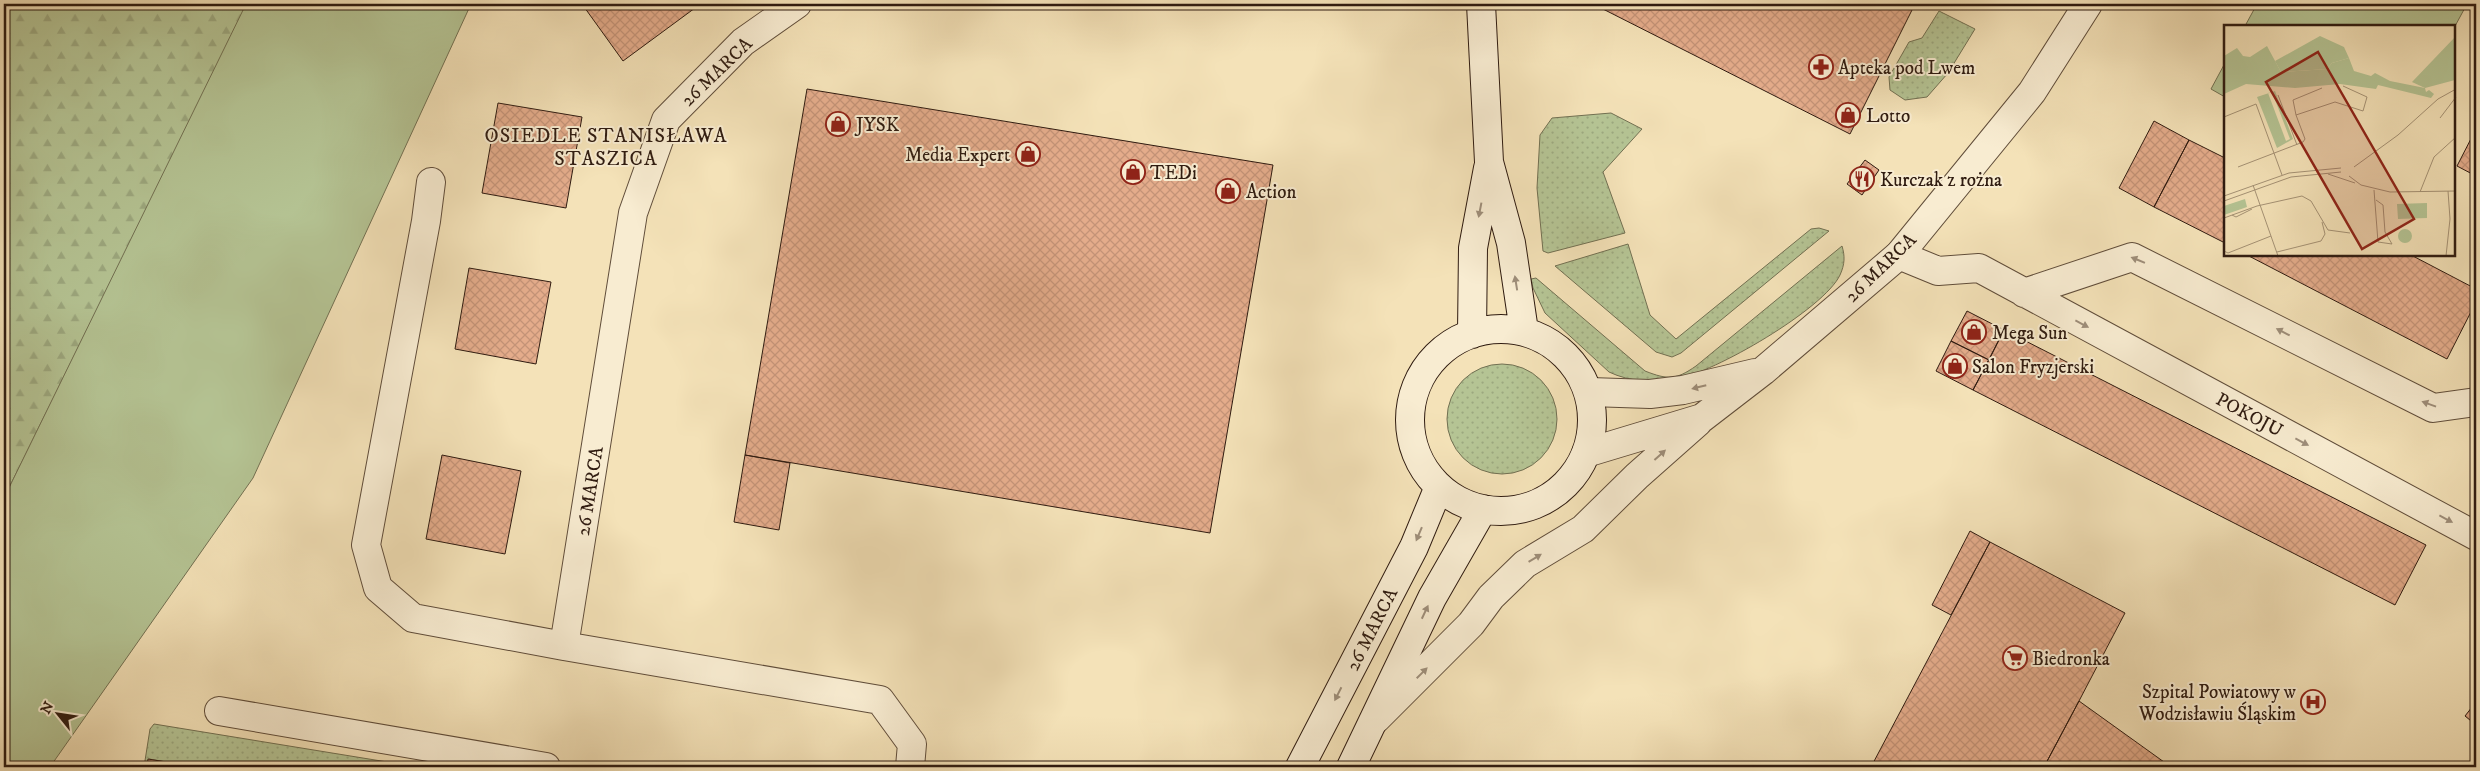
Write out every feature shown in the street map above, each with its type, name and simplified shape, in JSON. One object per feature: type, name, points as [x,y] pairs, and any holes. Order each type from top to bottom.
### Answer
[{"type":"street","name":"26 MARCA","points":[[564,646],[633,213],[666,120],[743,42],[797,4]]},
{"type":"street","points":[[1481,4],[1489,162],[1511,243],[1524,331]]},
{"type":"street","name":"26 MARCA","points":[[1586,453],[1702,418],[1763,371],[1900,255],[2032,92],[2088,4]]},
{"type":"street","points":[[1472,334],[1473,248],[1489,162]]},
{"type":"street","points":[[431,182],[424,230],[366,545],[378,588],[413,618],[880,700],[912,744],[910,767]]},
{"type":"street","name":"POKOJU","points":[[1900,255],[1938,271],[1979,268],[2476,536]]},
{"type":"street","points":[[2024,293],[2132,256],[2433,408],[2476,402]]},
{"type":"street","points":[[1495,329],[1524,331],[1546,341],[1562,352],[1575,366],[1590,392],[1592,422],[1586,453],[1570,480],[1546,500],[1516,510],[1483,510],[1461,503],[1438,489],[1418,459],[1412,437],[1410,414],[1414,392],[1425,371],[1439,354],[1457,340],[1472,334],[1495,329]]},
{"type":"street","name":"26 MARCA","points":[[1590,392],[1650,394],[1683,390],[1763,371]]},
{"type":"street","points":[[1375,720],[1471,624],[1491,597],[1525,564],[1583,529],[1637,476],[1702,418]]},
{"type":"street","name":"26 MARCA","points":[[1300,767],[1414,547],[1438,489]]},
{"type":"street","points":[[1351,767],[1432,598],[1483,510]]},
{"type":"street","points":[[219,711],[546,767]]},
{"type":"green space","points":[[4,4],[247,5],[4,498]]},
{"type":"green space","points":[[246,4],[471,4],[253,478],[50,767],[4,767],[4,498]]},
{"type":"green space","points":[[2257,4],[2467,4],[2455,26],[2246,25]]},
{"type":"green space","points":[[1939,11],[1975,29],[1948,73],[1927,97],[1905,100],[1890,90],[1889,77],[1909,42],[1922,38]]},
{"type":"green space","points":[[2224,65],[2224,96],[2211,89]]},
{"type":"green space","points":[[1611,113],[1642,129],[1603,172],[1625,233],[1548,253],[1543,251],[1537,188],[1540,135],[1552,118]]},
{"type":"green space","points":[[1819,228],[1829,231],[1681,353],[1672,357],[1656,352],[1555,266],[1628,244],[1650,315],[1676,339],[1811,229]]},
{"type":"green space","points":[[1842,246],[1844,260],[1840,275],[1830,289],[1813,305],[1766,337],[1715,365],[1693,374],[1668,380],[1634,380],[1609,372],[1545,313],[1533,288],[1531,279],[1536,278],[1645,371],[1660,376],[1672,377],[1683,374],[1696,366]]},
{"type":"green space","points":[[1502,364],[1523,368],[1541,380],[1553,398],[1557,419],[1553,440],[1541,458],[1523,470],[1502,474],[1481,470],[1463,458],[1451,440],[1447,419],[1451,398],[1463,380],[1481,368]]},
{"type":"green space","points":[[154,724],[418,767],[197,767],[149,759],[147,767],[144,767],[150,729]]},
{"type":"building","points":[[582,4],[692,4],[695,8],[623,61]]},
{"type":"building","points":[[1601,4],[1915,4],[1850,134],[1599,7]]},
{"type":"building","points":[[807,89],[1273,165],[1210,533],[745,455]]},
{"type":"building","points":[[498,103],[582,117],[566,208],[482,193]]},
{"type":"building","points":[[2154,121],[2189,140],[2154,207],[2119,188]]},
{"type":"building","points":[[2476,129],[2476,176],[2457,166]]},
{"type":"building","points":[[2189,140],[2224,158],[2224,242],[2154,207]]},
{"type":"building","points":[[1865,160],[1879,170],[1862,195],[1847,184]]},
{"type":"building","points":[[2249,256],[2413,256],[2476,289],[2476,302],[2447,359]]},
{"type":"building","points":[[469,268],[551,282],[536,364],[455,349]]},
{"type":"building","points":[[1967,311],[2004,330],[1989,360],[1951,341]]},
{"type":"building","points":[[2004,330],[2426,545],[2395,605],[1973,390]]},
{"type":"building","points":[[1951,341],[1989,360],[1973,390],[1936,371]]},
{"type":"building","points":[[442,455],[521,471],[505,554],[426,539]]},
{"type":"building","points":[[745,455],[790,463],[779,530],[734,522]]},
{"type":"building","points":[[1970,531],[1990,542],[1951,615],[1932,605]]},
{"type":"building","name":"Biedronka","points":[[1990,542],[2125,613],[2079,701],[2044,767],[1871,767]]},
{"type":"building","points":[[2079,701],[2171,767],[2044,767]]},
{"type":"building","points":[[2476,702],[2476,725],[2465,716]]},
{"type":"building","points":[[148,759],[190,766],[197,767],[147,767]]},
{"type":"place","name":"Apteka pod Lwem","points":[[1821,67]]},
{"type":"place","name":"Lotto","points":[[1848,115]]},
{"type":"place","name":"JYSK","points":[[838,124]]},
{"type":"place","name":"Media Expert","points":[[1028,154]]},
{"type":"place","name":"TEDi","points":[[1133,172]]},
{"type":"place","name":"Kurczak z rożna","points":[[1862,179]]},
{"type":"place","name":"Action","points":[[1228,191]]},
{"type":"place","name":"Mega Sun","points":[[1974,332]]},
{"type":"place","name":"Salon Fryzjerski","points":[[1955,366]]},
{"type":"place","name":"Biedronka","points":[[2015,658]]},
{"type":"place","name":"Szpital Powiatowy w Wodzisławiu Śląskim","points":[[2313,702]]},
{"type":"district","name":"OSIEDLE STANISŁAWA STASZICA","points":[[606,146]]}]
